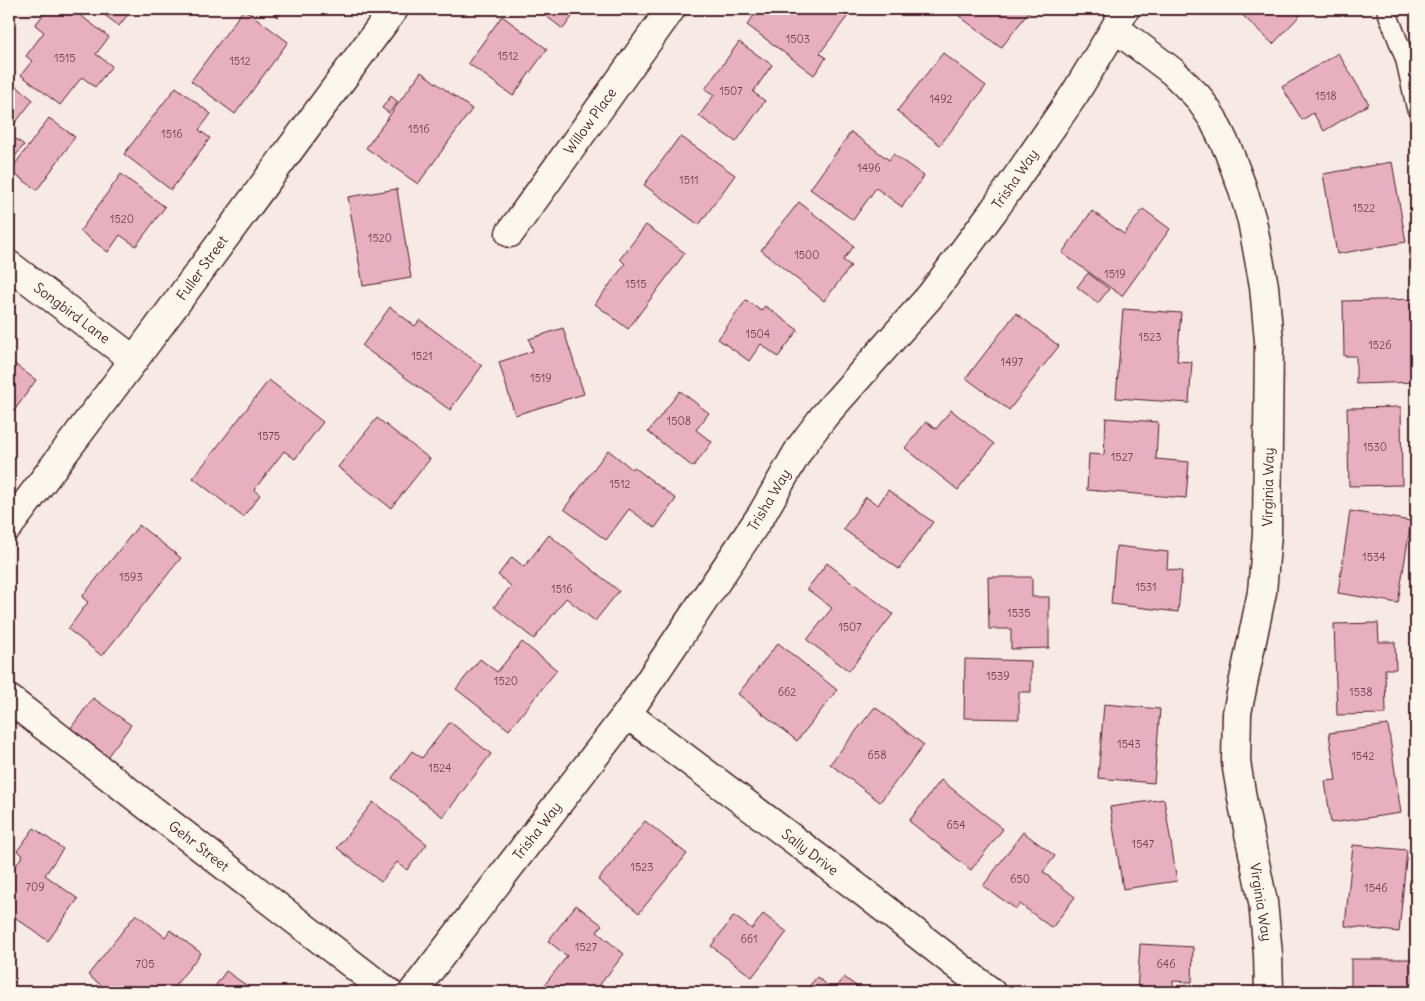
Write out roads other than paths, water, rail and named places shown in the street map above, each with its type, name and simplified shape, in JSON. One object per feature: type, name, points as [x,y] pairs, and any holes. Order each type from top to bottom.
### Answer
[{"type":"street","name":"Fuller Street","points":[[9,526],[394,9]]},
{"type":"street","name":"Willow Place","points":[[510,233],[671,9]]},
{"type":"street","name":"Trisha Way","points":[[413,992],[627,714],[762,514],[800,448],[824,416],[931,295],[999,203],[1074,95],[1120,18]]},
{"type":"street","name":"Virginia Way","points":[[1120,18],[1198,97],[1213,119],[1228,150],[1242,187],[1252,221],[1264,286],[1269,341],[1267,534],[1262,592],[1237,713],[1236,762],[1263,902],[1268,954],[1269,992]]},
{"type":"street","name":"Songbird Lane","points":[[9,266],[134,360]]},
{"type":"street","name":"Gehr Street","points":[[9,699],[388,992]]},
{"type":"street","name":"Sally Drive","points":[[627,714],[866,894],[991,992]]},
{"type":"lane","points":[[1386,9],[1405,58],[1416,108]]}]
